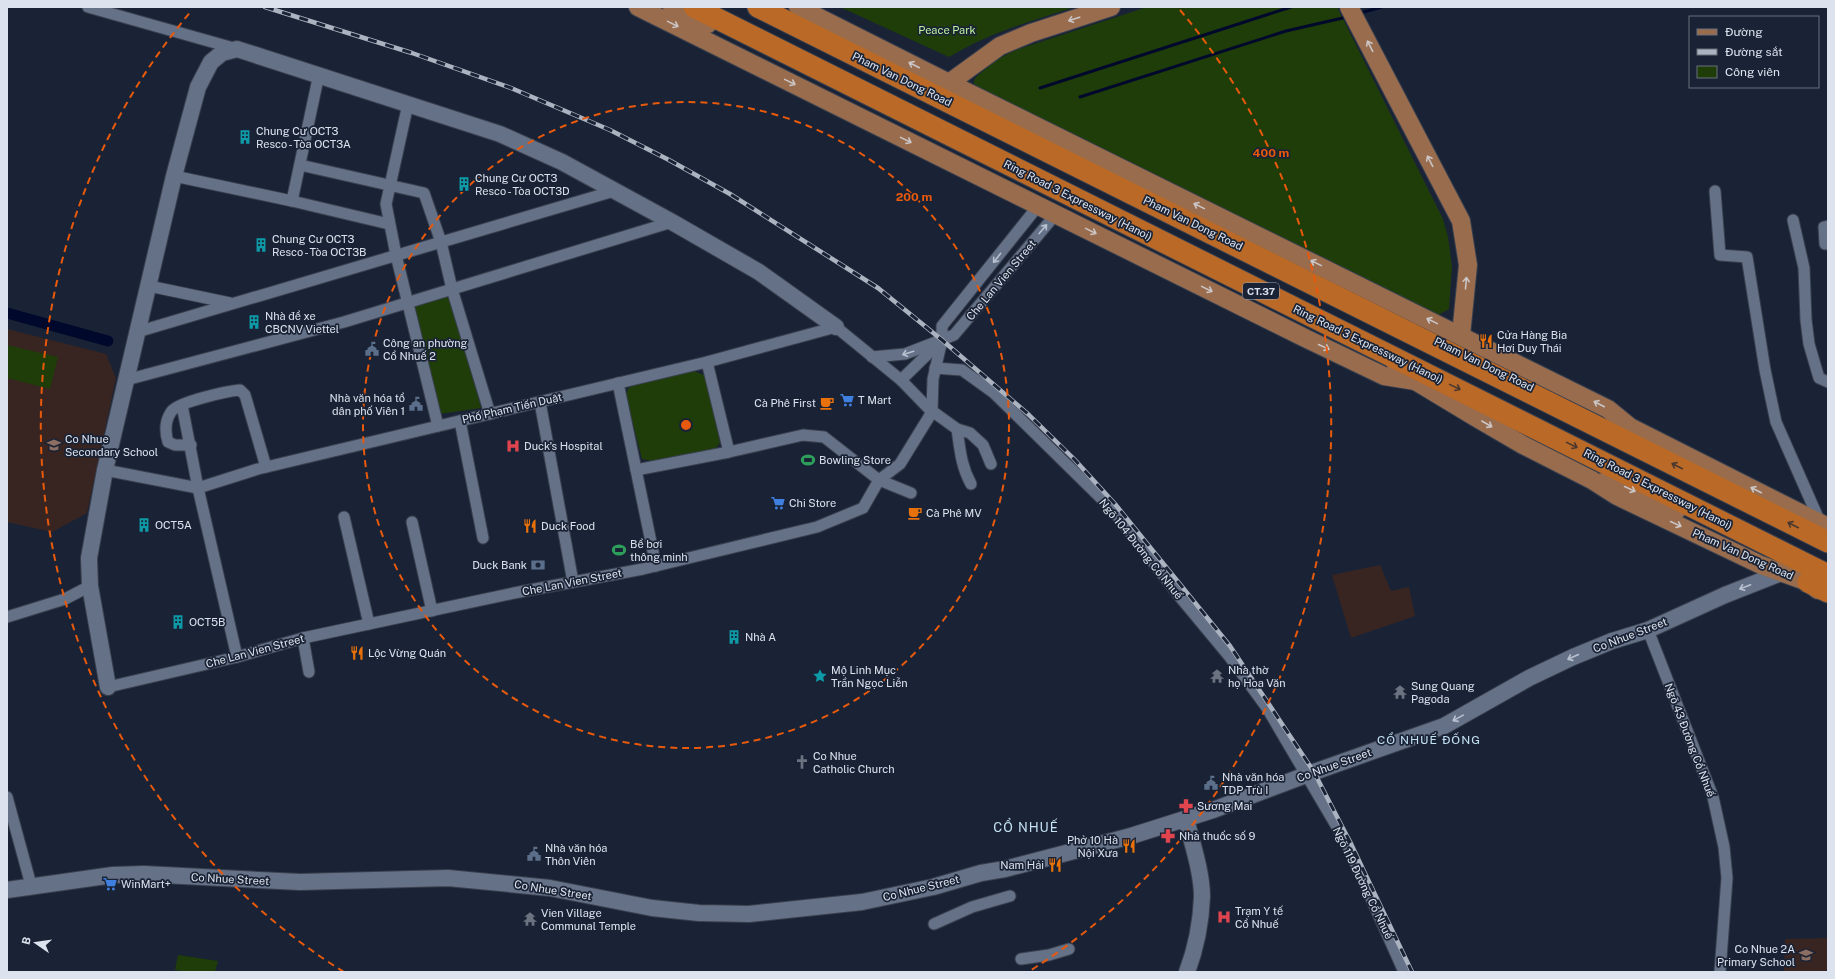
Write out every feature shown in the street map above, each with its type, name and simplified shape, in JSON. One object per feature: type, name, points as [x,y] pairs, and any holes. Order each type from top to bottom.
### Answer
[{"type":"highway","name":"Ring Road 3 Expressway (Hanoi)","points":[[694,7],[1828,575]]},
{"type":"highway","name":"CT.37","points":[[759,7],[1828,542]]},
{"type":"highway","points":[[1808,582],[1828,592]]},
{"type":"main road","name":"Pham Van Dong Road","points":[[638,7],[1384,376],[1417,382]]},
{"type":"main road","name":"Pham Van Dong Road","points":[[672,7],[824,78],[1390,360],[1417,382],[1523,445],[1592,480],[1617,496],[1755,562],[1808,582],[1828,599]]},
{"type":"main road","name":"Pham Van Dong Road","points":[[759,7],[1232,242],[1596,419],[1603,422],[1630,427]]},
{"type":"main road","name":"Pham Van Dong Road","points":[[798,7],[1608,409],[1630,427],[1824,525]]},
{"type":"main road","points":[[949,83],[1000,46],[1031,33],[1111,7]]},
{"type":"main road","points":[[1349,7],[1461,221],[1468,265],[1461,335]]},
{"type":"main road","points":[[108,687],[90,586],[89,558],[106,470],[126,380],[174,176],[198,87],[211,62],[222,52],[237,49],[319,74],[500,134],[562,162],[672,222],[759,272],[836,327]]},
{"type":"main road","name":"Pham Van Dong Road","points":[[1592,480],[1621,484],[1828,581]]},
{"type":"main road","name":"Co Nhue Street","points":[[7,890],[31,885],[144,874],[300,882],[448,878],[550,888],[652,908],[699,913],[749,914],[862,902],[933,887],[981,873],[1005,869],[1131,836],[1186,819],[1306,776],[1444,726],[1529,678],[1573,657],[1612,641],[1648,630],[1725,595],[1782,572]]},
{"type":"main road","points":[[1186,819],[1196,857],[1202,896],[1198,937],[1187,972]]},
{"type":"street","points":[[88,7],[237,49]]},
{"type":"street","points":[[292,201],[319,74]]},
{"type":"street","points":[[408,104],[386,204],[389,224],[407,302],[438,426]]},
{"type":"street","points":[[300,165],[390,184],[424,193],[441,242],[452,289],[490,414]]},
{"type":"street","points":[[174,176],[292,201],[389,224]]},
{"type":"street","points":[[137,332],[614,191]]},
{"type":"street","points":[[1715,191],[1720,255],[1747,257],[1765,370],[1776,422],[1824,525]]},
{"type":"street","name":"Che Lan Vien Street","points":[[942,340],[942,326],[1038,206]]},
{"type":"street","name":"Che Lan Vien Street","points":[[901,380],[942,340],[954,335],[1056,214]]},
{"type":"street","points":[[1793,220],[1804,268],[1806,320],[1809,344],[1819,378],[1828,382]]},
{"type":"street","points":[[126,380],[344,322],[672,222]]},
{"type":"street","points":[[1828,226],[1824,228],[1825,244],[1828,244]]},
{"type":"street","points":[[149,286],[233,303]]},
{"type":"street","points":[[836,327],[901,380],[932,411],[957,429],[970,433],[983,445],[991,464]]},
{"type":"street","name":"Phố Phạm Tiến Duật","points":[[106,470],[198,488],[266,467],[707,362],[836,327]]},
{"type":"street","points":[[872,357],[906,354],[942,340]]},
{"type":"street","points":[[932,411],[933,379],[942,340]]},
{"type":"street","points":[[707,362],[729,452]]},
{"type":"street","name":"Ngõ 104 Đường Cổ Nhuế","points":[[935,368],[962,370],[994,393],[1112,509],[1180,597],[1229,656],[1267,708],[1306,776]]},
{"type":"street","points":[[618,383],[656,566]]},
{"type":"street","points":[[191,445],[175,445],[168,442],[166,434],[167,421],[171,411],[182,405],[232,390],[240,390],[245,395],[266,467]]},
{"type":"street","points":[[540,402],[573,582]]},
{"type":"street","points":[[182,405],[191,445],[198,488],[237,657]]},
{"type":"street","name":"Che Lan Vien Street","points":[[108,687],[237,657],[303,638],[656,566],[824,524],[863,508],[879,480],[900,464],[932,411]]},
{"type":"street","points":[[460,421],[483,538]]},
{"type":"street","points":[[957,429],[964,472],[971,484]]},
{"type":"street","points":[[636,470],[729,452],[803,435],[824,437],[879,480],[911,494]]},
{"type":"street","points":[[344,517],[369,624]]},
{"type":"street","points":[[412,522],[432,611]]},
{"type":"street","points":[[7,617],[65,599],[90,586]]},
{"type":"street","name":"Ngõ 43 Đường Cổ Nhuế","points":[[1648,630],[1713,797],[1724,847],[1726,878],[1720,972]]},
{"type":"street","points":[[303,638],[309,672]]},
{"type":"street","name":"Ngõ 119 Đường Cổ Nhuế","points":[[1306,776],[1347,844],[1404,972]]},
{"type":"street","points":[[7,797],[31,885]]},
{"type":"street","points":[[934,924],[972,907],[1010,896]]},
{"type":"street","points":[[1021,959],[1049,955],[1069,949]]},
{"type":"shaded area","name":"Co Nhue Secondary School","points":[[7,329],[106,354],[116,378],[87,513],[52,532],[7,522]]},
{"type":"shaded area","points":[[1380,565],[1391,591],[1409,587],[1415,616],[1351,638],[1332,575]]},
{"type":"shaded area","name":"Co Nhue 2A Primary School","points":[[1828,938],[1828,972],[1784,972],[1785,939]]},
{"type":"green space","name":"Peace Park","points":[[840,7],[1075,7],[994,34],[949,57]]},
{"type":"green space","points":[[1147,7],[1337,7],[1443,219],[1448,237],[1452,266],[1449,309],[1435,317],[974,88],[974,80],[977,76],[998,59],[1016,50]]},
{"type":"green space","points":[[451,293],[481,408],[439,414],[412,304]]},
{"type":"green space","points":[[7,345],[58,357],[50,389],[7,378]]},
{"type":"green space","points":[[694,371],[706,376],[720,443],[715,449],[658,462],[642,459],[626,396],[628,389],[633,385]]},
{"type":"green space","points":[[178,955],[218,961],[215,972],[188,972],[175,970]]},
{"type":"waterway","points":[[1040,88],[1291,7]]},
{"type":"waterway","points":[[1360,13],[1382,7]]},
{"type":"waterway","points":[[1080,97],[1286,31],[1347,17]]},
{"type":"waterway","points":[[7,313],[108,341]]},
{"type":"railway","points":[[265,7],[412,53],[511,88],[610,130],[669,160],[730,194],[878,288],[942,340],[1028,414],[1074,459],[1115,504],[1230,646],[1314,772],[1350,842],[1412,972]]},
{"type":"place","name":"Chung Cư OCT3 Resco - Tòa OCT3A","points":[[245,137]]},
{"type":"place","name":"Chung Cư OCT3 Resco - Tòa OCT3D","points":[[464,184]]},
{"type":"place","name":"Chung Cư OCT3 Resco - Tòa OCT3B","points":[[261,245]]},
{"type":"place","name":"Nhà để xe CBCNV Viettel","points":[[254,322]]},
{"type":"place","name":"Cửa Hàng Bia Hơi Duy Thái","points":[[1486,341]]},
{"type":"place","name":"Công an phường Cổ Nhuế 2","points":[[372,349]]},
{"type":"place","name":"T Mart","points":[[847,400]]},
{"type":"place","name":"Cà Phê First","points":[[827,403]]},
{"type":"place","name":"Nhà văn hóa tổ dân phố Viên 1","points":[[416,404]]},
{"type":"place","name":"Co Nhue Secondary School","points":[[54,445]]},
{"type":"place","name":"Duck's Hospital","points":[[513,446]]},
{"type":"place","name":"Bowling Store","points":[[808,460]]},
{"type":"place","name":"Chi Store","points":[[778,503]]},
{"type":"place","name":"Cà Phê MV","points":[[915,513]]},
{"type":"place","name":"OCT5A","points":[[144,525]]},
{"type":"place","name":"Duck Food","points":[[530,526]]},
{"type":"place","name":"Bể bơi thông minh","points":[[619,550]]},
{"type":"place","name":"Duck Bank","points":[[538,565]]},
{"type":"place","name":"OCT5B","points":[[178,622]]},
{"type":"place","name":"Nhà A","points":[[734,637]]},
{"type":"place","name":"Lộc Vừng Quán","points":[[357,653]]},
{"type":"place","name":"Mộ Linh Mục Trần Ngọc Liễn","points":[[820,676]]},
{"type":"place","name":"Nhà thờ họ Hoa Văn","points":[[1217,676]]},
{"type":"place","name":"Sung Quang Pagoda","points":[[1400,692]]},
{"type":"place","name":"Co Nhue Catholic Church","points":[[802,762]]},
{"type":"place","name":"Nhà văn hóa TDP Trù I","points":[[1211,783]]},
{"type":"place","name":"Sương Mai","points":[[1186,806]]},
{"type":"place","name":"Nhà thuốc số 9","points":[[1168,836]]},
{"type":"place","name":"Phở 10 Hà Nội Xưa","points":[[1129,846]]},
{"type":"place","name":"Nhà văn hóa Thôn Viên","points":[[534,854]]},
{"type":"place","name":"Nam Hải","points":[[1055,865]]},
{"type":"place","name":"WinMart+","points":[[110,884]]},
{"type":"place","name":"Trạm Y tế Cổ Nhuế","points":[[1224,917]]},
{"type":"place","name":"Vien Village Communal Temple","points":[[530,919]]},
{"type":"place","name":"Co Nhue 2A Primary School","points":[[1806,955]]},
{"type":"district","name":"CỔ NHUẾ ĐỐNG","points":[[1429,740]]},
{"type":"district","name":"CỔ NHUẾ","points":[[1026,827]]}]
